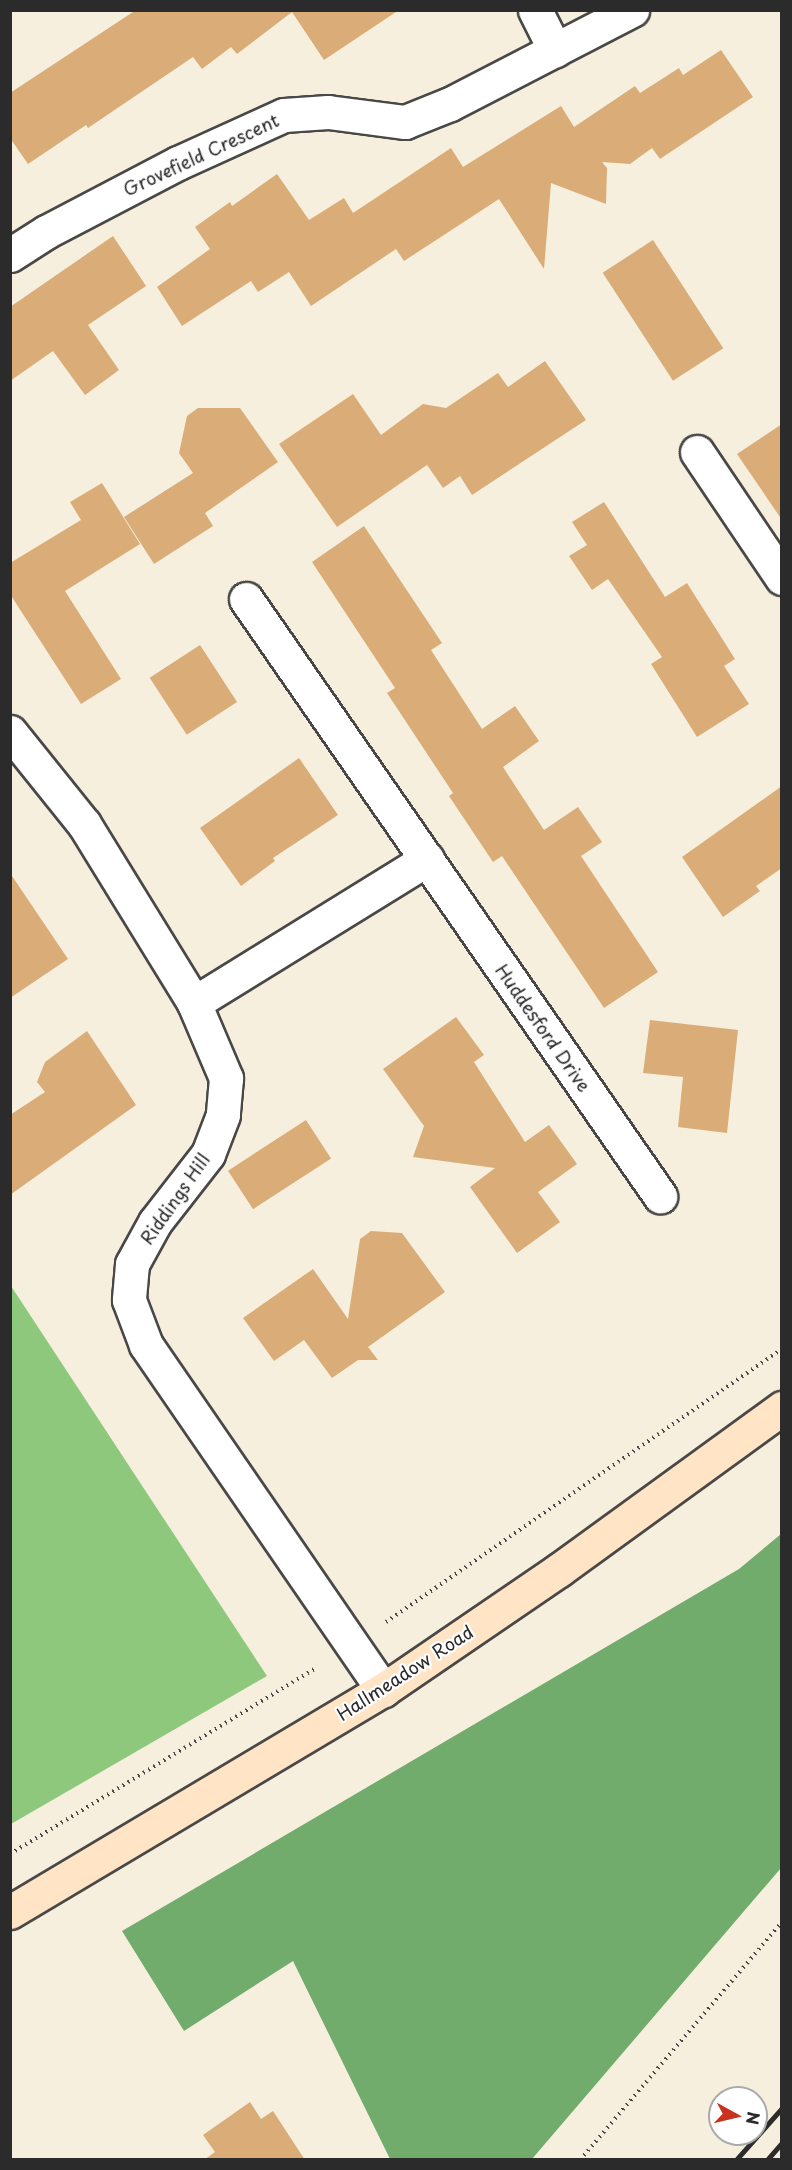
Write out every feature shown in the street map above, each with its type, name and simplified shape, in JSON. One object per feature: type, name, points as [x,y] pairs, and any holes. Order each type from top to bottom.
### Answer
[{"type":"street","points":[[535,10],[555,50]]},
{"type":"street","name":"Grovefield Crescent","points":[[10,255],[46,232],[178,163],[284,116],[328,112],[405,122],[450,104],[632,10]]},
{"type":"street","points":[[697,452],[782,578]]},
{"type":"street","name":"Huddesford Drive","points":[[246,598],[660,1196]]},
{"type":"street","name":"Riddings Hill","points":[[10,732],[84,824],[194,1003],[226,1078],[223,1115],[208,1154],[155,1222],[132,1264],[129,1300],[146,1346],[382,1690]]},
{"type":"street","points":[[194,1003],[427,859]]},
{"type":"street","name":"Hallmeadow Road","points":[[10,1912],[382,1690],[559,1570],[782,1408]]},
{"type":"path","points":[[10,1854],[352,1646],[782,1349]]},
{"type":"path","points":[[580,2160],[782,1922]]},
{"type":"green space","points":[[11,1286],[267,1676],[10,1824]]},
{"type":"green space","points":[[781,1534],[781,1868],[532,2159],[390,2159],[293,1961],[184,2031],[122,1931],[739,1569]]},
{"type":"building","points":[[136,10],[399,10],[324,60],[292,12],[237,54],[231,47],[202,69],[193,57],[88,128],[86,125],[28,164],[10,138],[10,93]]},
{"type":"building","points":[[721,50],[753,97],[660,159],[652,148],[630,164],[602,162],[607,168],[606,204],[551,183],[544,269],[499,199],[404,261],[396,249],[311,306],[289,272],[258,292],[251,281],[182,326],[157,287],[210,249],[195,227],[230,202],[232,206],[277,174],[309,220],[344,198],[353,213],[451,148],[463,167],[561,106],[574,127],[635,86],[640,93],[679,68],[683,75]]},
{"type":"building","points":[[113,236],[146,286],[88,325],[119,370],[85,395],[53,351],[10,381],[10,307]]},
{"type":"building","points":[[653,240],[723,348],[673,381],[603,273]]},
{"type":"building","points":[[545,361],[586,420],[472,495],[460,476],[443,488],[427,465],[337,527],[279,444],[353,394],[381,435],[423,404],[446,408],[498,373],[508,387]]},
{"type":"building","points":[[198,408],[240,408],[278,462],[205,513],[213,526],[154,564],[124,517],[193,473],[179,453],[187,416]]},
{"type":"building","points":[[782,424],[782,520],[737,454]]},
{"type":"building","points":[[102,483],[140,544],[65,591],[121,679],[81,704],[10,594],[10,563],[81,520],[70,502]]},
{"type":"building","points":[[604,502],[665,597],[687,583],[735,659],[724,666],[749,704],[697,737],[651,664],[662,657],[608,579],[592,590],[569,556],[587,545],[572,522]]},
{"type":"building","points":[[364,526],[442,643],[431,650],[482,729],[515,706],[539,741],[503,767],[544,830],[578,807],[602,842],[581,856],[658,972],[604,1008],[502,856],[493,862],[449,796],[453,793],[387,693],[395,688],[312,562]]},
{"type":"building","points":[[200,645],[237,702],[187,735],[150,678]]},
{"type":"building","points":[[299,758],[338,815],[273,858],[275,861],[241,886],[200,828]]},
{"type":"building","points":[[782,786],[782,868],[756,886],[760,891],[723,917],[682,857]]},
{"type":"building","points":[[10,873],[68,959],[10,998]]},
{"type":"building","points":[[456,1017],[484,1055],[474,1062],[525,1142],[549,1125],[577,1164],[538,1192],[560,1222],[517,1253],[470,1187],[495,1168],[413,1157],[424,1126],[383,1069]]},
{"type":"building","points":[[650,1020],[738,1030],[727,1133],[678,1127],[683,1077],[643,1073]]},
{"type":"building","points":[[87,1031],[136,1105],[10,1195],[10,1115],[45,1092],[37,1082],[45,1062]]},
{"type":"building","points":[[306,1120],[331,1159],[253,1209],[228,1171]]},
{"type":"building","points":[[371,1231],[402,1233],[445,1292],[368,1347],[378,1360],[358,1360],[332,1378],[304,1340],[274,1361],[243,1318],[313,1269],[348,1319],[360,1239]]},
{"type":"building","points":[[250,2102],[261,2119],[273,2111],[305,2160],[204,2160],[215,2152],[203,2135]]},
{"type":"railway","points":[[736,2160],[782,2108]]},
{"type":"railway","points":[[767,2160],[782,2143]]}]
